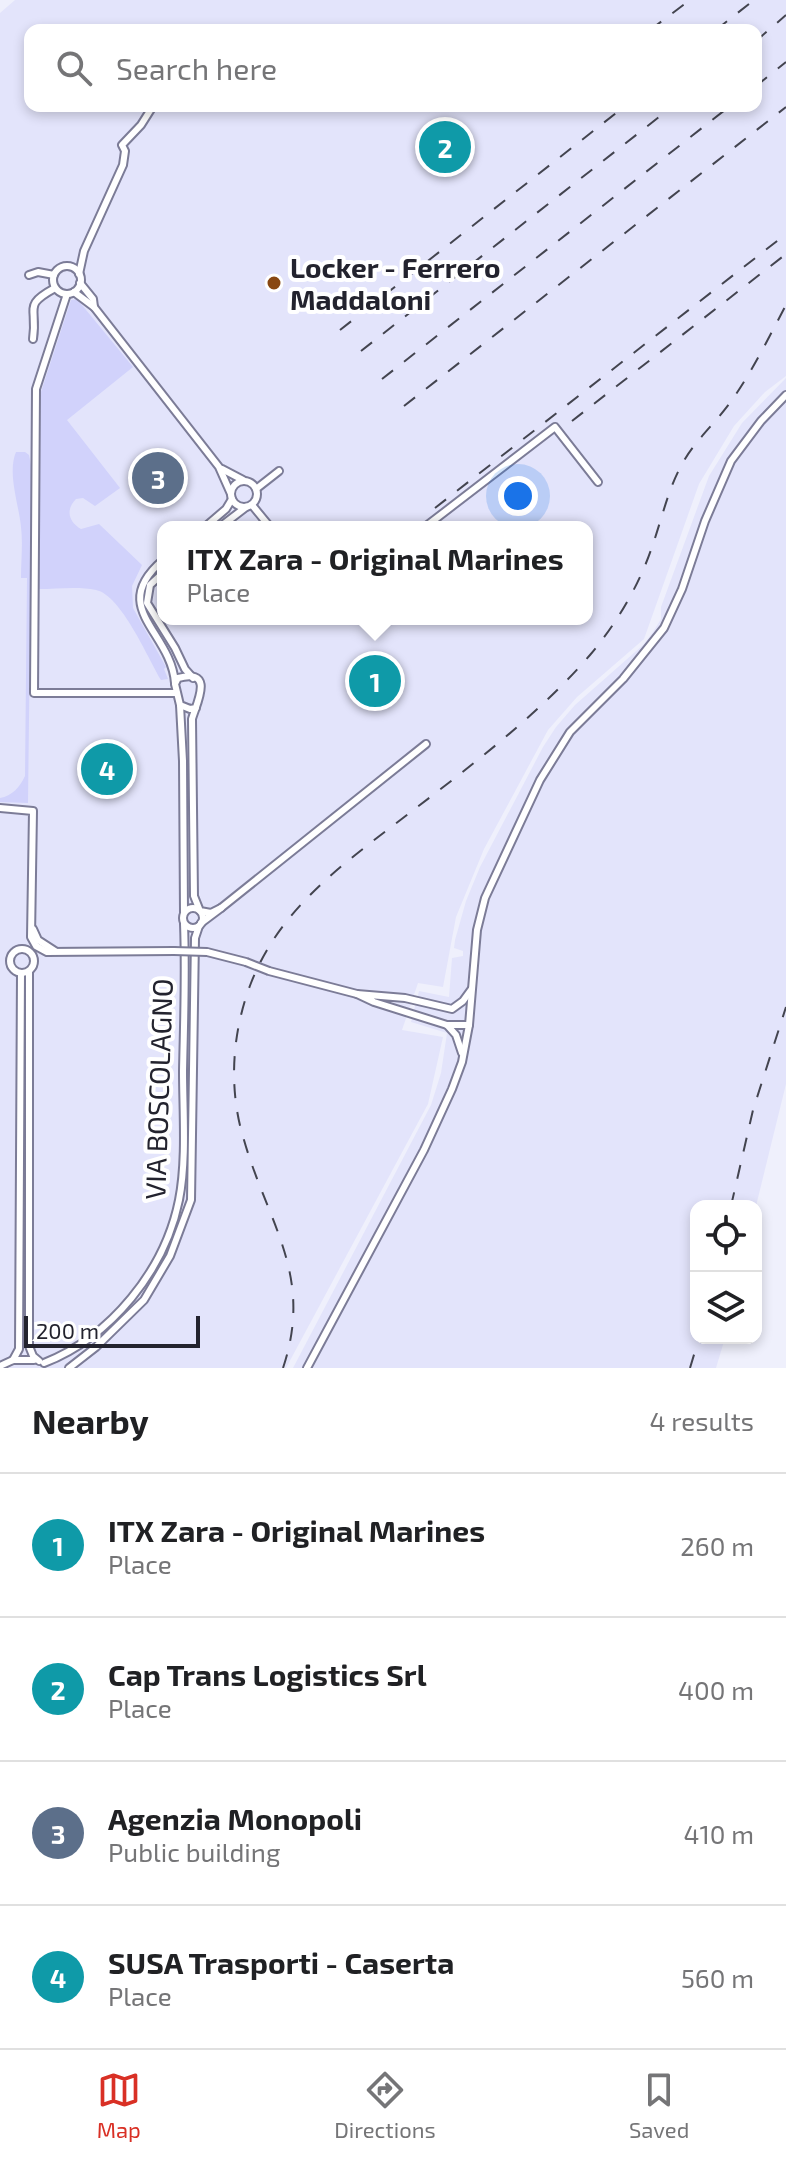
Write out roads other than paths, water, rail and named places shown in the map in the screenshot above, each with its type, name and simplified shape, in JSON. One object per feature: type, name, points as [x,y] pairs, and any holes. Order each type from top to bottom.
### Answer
[{"type":"street","points":[[94,307],[93,299],[80,283],[84,251],[123,165],[125,151],[122,145],[149,112]]},
{"type":"street","points":[[55,288],[54,275],[84,251]]},
{"type":"street","points":[[68,266],[79,274]]},
{"type":"street","points":[[29,275],[36,272],[54,275]]},
{"type":"street","points":[[80,283],[70,293],[36,389],[34,693],[176,693]]},
{"type":"street","points":[[33,339],[34,302],[55,288],[94,307],[219,467],[237,506],[249,506],[264,521]]},
{"type":"street","points":[[307,1368],[441,1116],[462,1062],[470,1022],[477,930],[485,898],[541,777],[570,732],[623,679],[664,628],[677,604],[705,521],[731,461],[761,421],[786,395]]},
{"type":"street","points":[[433,521],[555,427],[598,482]]},
{"type":"street","points":[[219,467],[253,484],[256,489],[257,495],[249,506],[228,521]]},
{"type":"street","points":[[256,489],[279,471]]},
{"type":"street","points":[[212,521],[226,509],[237,483],[245,481]]},
{"type":"street","name":"VIA BOSCOLAGNO","points":[[0,1366],[13,1360],[42,1362],[68,1354],[97,1334],[136,1292],[161,1254],[173,1223],[182,1178],[184,912],[180,705],[167,653],[140,610],[138,599],[145,578],[157,566]]},
{"type":"street","name":"VIA BOSCOLAGNO","points":[[157,579],[150,585],[147,603],[157,619]]},
{"type":"street","name":"VIA BOSCOLAGNO","points":[[69,1368],[96,1347],[144,1300],[170,1256],[191,1200],[195,938],[203,917],[194,896],[192,719],[202,692],[161,625]]},
{"type":"street","points":[[175,684],[178,678],[193,678]]},
{"type":"street","points":[[180,705],[196,708]]},
{"type":"street","points":[[184,924],[190,928],[200,925],[426,744]]},
{"type":"street","name":"VIA BOSCOLAGNO","points":[[0,808],[33,811],[32,928],[38,940],[55,951],[207,952],[357,994],[447,1025],[470,1022]]},
{"type":"street","points":[[184,912],[194,908],[211,913],[221,908]]},
{"type":"street","points":[[13,1360],[19,1349],[25,972],[29,1346],[33,1356],[51,1368]]},
{"type":"street","points":[[452,1009],[463,1001],[473,986]]},
{"type":"street","name":"VIA BOSCOLAGNO","points":[[357,994],[393,997],[452,1009],[470,1022]]},
{"type":"street","points":[[391,1008],[398,1003],[393,997]]},
{"type":"street","points":[[447,1025],[459,1042],[462,1062]]},
{"type":"railway","points":[[658,24],[690,0]]},
{"type":"railway","points":[[724,24],[754,0]]},
{"type":"railway","points":[[762,36],[786,15]]},
{"type":"railway","points":[[762,81],[786,62]]},
{"type":"railway","points":[[404,406],[786,107]]},
{"type":"railway","points":[[340,330],[617,112]]},
{"type":"railway","points":[[361,351],[665,112]]},
{"type":"railway","points":[[382,379],[722,112]]},
{"type":"railway","points":[[435,508],[786,234]]},
{"type":"railway","points":[[572,421],[786,254]]},
{"type":"railway","points":[[283,1368],[291,1335],[291,1277],[244,1140],[234,1081],[240,1021],[251,983],[264,955],[281,929],[321,884],[507,736],[551,696],[600,643],[641,574],[681,466],[740,389],[786,305]]},
{"type":"railway","points":[[732,1200],[753,1110],[786,1007]]},
{"type":"railway","points":[[690,1368],[697,1344]]},
{"type":"place","name":"Cap Trans Logistics Srl","points":[[445,147]]},
{"type":"place","name":"Locker - Ferrero Maddaloni","points":[[274,283]]},
{"type":"place","name":"Agenzia Monopoli","points":[[158,478]]},
{"type":"place","name":"ITX Zara - Original Marines","points":[[375,681]]},
{"type":"place","name":"SUSA Trasporti - Caserta","points":[[107,769]]}]
